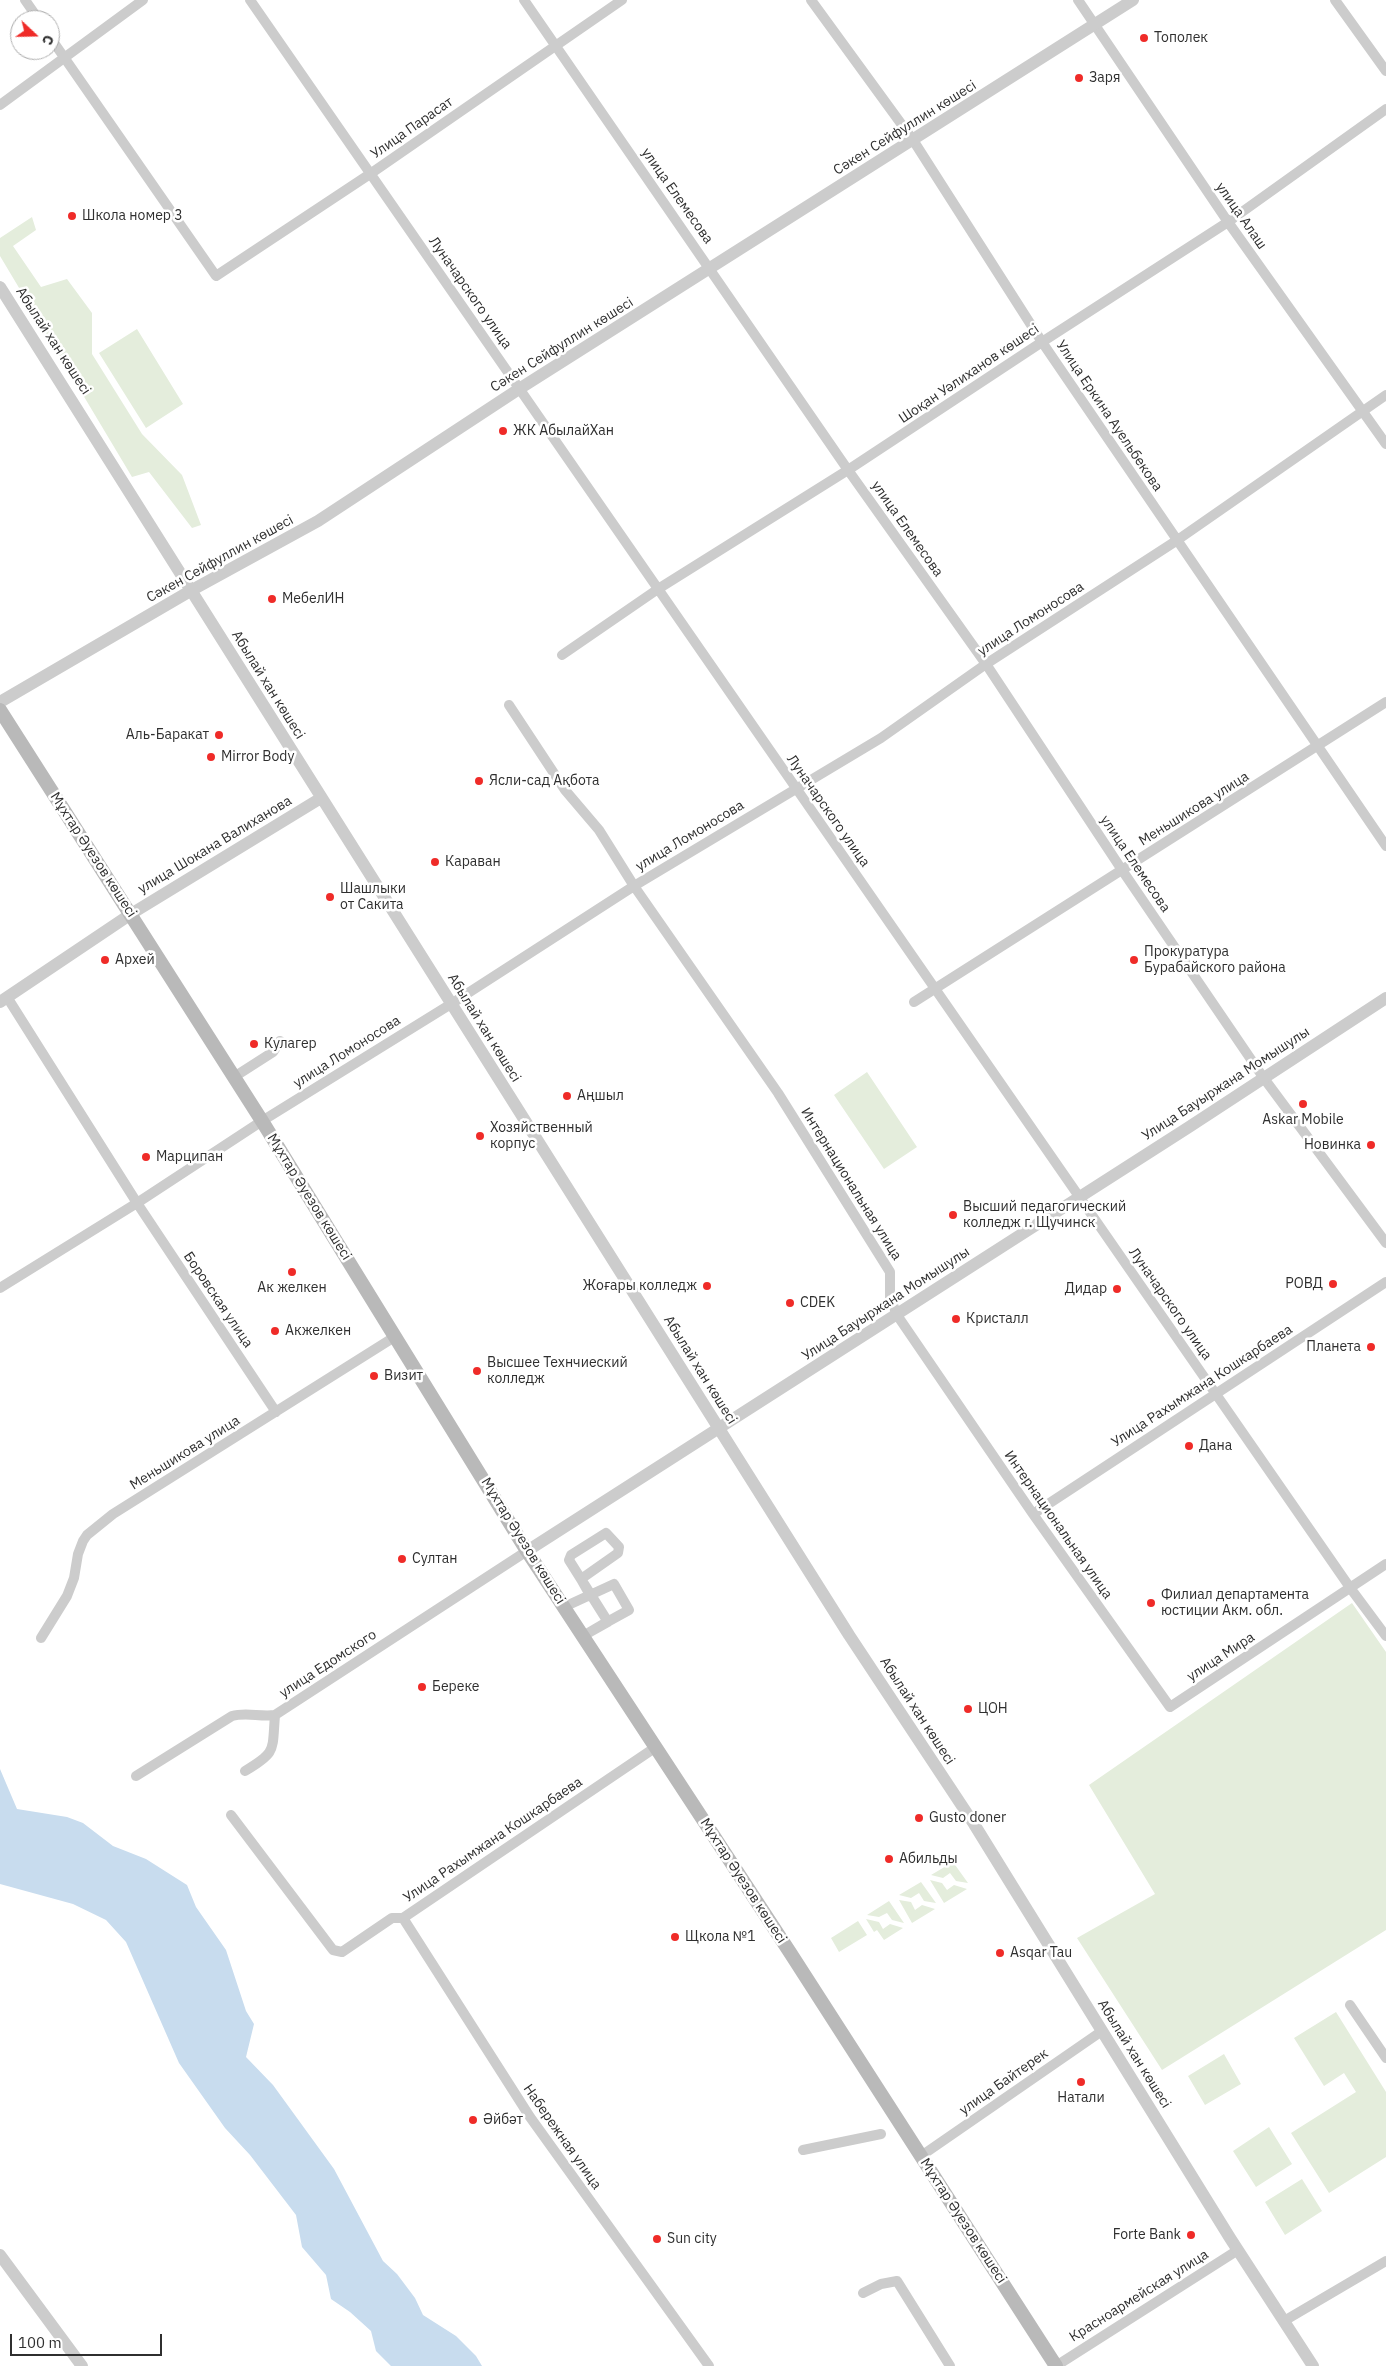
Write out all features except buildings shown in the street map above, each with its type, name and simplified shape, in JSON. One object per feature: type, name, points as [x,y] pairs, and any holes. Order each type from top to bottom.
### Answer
[{"type":"main road","name":"Мұхтар Әуезов көшесі","points":[[0,710],[262,1121],[528,1551],[1056,2366]]},
{"type":"street","points":[[0,105],[143,0]]},
{"type":"street","name":"Луначарского улица","points":[[250,0],[795,789],[1351,1589],[1386,1636]]},
{"type":"street","name":"улица Елемесова","points":[[524,0],[848,470],[986,664],[1122,870],[1263,1077],[1386,1244]]},
{"type":"street","name":"Улица Парасат","points":[[64,58],[216,276],[370,174],[622,0]]},
{"type":"street","name":"Улица Еркина Ауельбекова","points":[[811,0],[912,140],[1042,342],[1176,541],[1386,846]]},
{"type":"street","name":"улица Алаш","points":[[1078,0],[1228,222],[1386,444]]},
{"type":"street","name":"Сәкен Сейфуллин көшесі","points":[[0,702],[192,590],[318,521],[520,389],[711,270],[1134,0]]},
{"type":"street","points":[[1335,0],[1386,71]]},
{"type":"street","points":[[60,52],[64,58]]},
{"type":"street","name":"Шоқан Уәлиханов көшесі","points":[[562,655],[658,589],[848,470],[1228,222],[1386,109]]},
{"type":"street","name":"Абылай хан көшесі","points":[[0,287],[849,1635],[974,1824],[1238,2250],[1313,2366]]},
{"type":"street","name":"улица Ломоносова","points":[[0,1288],[137,1203],[262,1121],[451,1004],[634,886],[881,738],[986,664],[1176,541],[1386,395]]},
{"type":"street","name":"Меньшикова улица","points":[[914,1002],[1386,702]]},
{"type":"street","name":"Интернациональная улица","points":[[509,705],[564,790],[599,830],[634,886],[778,1093],[890,1272],[890,1297],[897,1315],[1033,1514],[1170,1707]]},
{"type":"street","name":"улица Шокана Валиханова","points":[[3,999],[131,914],[321,798]]},
{"type":"street","name":"Улица Бауыржана Момышулы","points":[[528,1551],[1080,1198],[1386,998]]},
{"type":"street","name":"Боровская улица","points":[[3,999],[276,1412]]},
{"type":"street","points":[[234,1077],[273,1052],[280,1041]]},
{"type":"street","name":"Улица Рахымжана Кошкарбаева","points":[[1033,1514],[1386,1282]]},
{"type":"street","name":"Меньшикова улица","points":[[42,1638],[67,1596],[74,1578],[78,1554],[87,1535],[113,1514],[396,1336]]},
{"type":"street","points":[[581,1579],[618,1553],[618,1547],[606,1533],[571,1555],[569,1560],[608,1622]]},
{"type":"street","name":"улица Едомского","points":[[136,1776],[232,1716],[240,1714],[263,1717],[275,1715],[528,1551]]},
{"type":"street","name":"улица Мира","points":[[1170,1707],[1351,1589],[1386,1564]]},
{"type":"street","points":[[564,1607],[614,1584],[629,1610],[583,1636]]},
{"type":"street","points":[[245,1771],[267,1758],[272,1748],[275,1715]]},
{"type":"street","name":"Улица Рахымжана Кошкарбаева","points":[[231,1815],[333,1950],[342,1952],[392,1918],[402,1918],[656,1747]]},
{"type":"street","name":"Набережная улица","points":[[402,1918],[530,2118],[709,2366]]},
{"type":"street","points":[[1350,2005],[1386,2058]]},
{"type":"street","name":"улица Байтерек","points":[[921,2156],[1102,2032]]},
{"type":"street","points":[[804,2150],[881,2134]]},
{"type":"street","name":"Красноармейская улица","points":[[1056,2366],[1238,2250]]},
{"type":"street","points":[[0,2255],[82,2366]]},
{"type":"street","points":[[1284,2321],[1386,2261]]},
{"type":"street","points":[[863,2293],[881,2284],[897,2281],[950,2366]]},
{"type":"green space","points":[[32,217],[36,230],[13,246],[41,287],[67,279],[92,313],[92,354],[142,434],[182,475],[201,525],[192,528],[149,472],[132,477],[0,256],[0,238]]},
{"type":"green space","points":[[137,329],[183,404],[146,428],[99,353]]},
{"type":"green space","points":[[867,1072],[917,1147],[884,1169],[834,1095]]},
{"type":"green space","points":[[1352,1603],[1386,1652],[1386,1930],[1162,2070],[1077,1938],[1155,1894],[1089,1785]]},
{"type":"green space","points":[[953,1862],[968,1883],[956,1881],[950,1873],[943,1878],[931,1875]]},
{"type":"green space","points":[[930,1880],[942,1883],[947,1890],[954,1885],[967,1889],[944,1903]]},
{"type":"green space","points":[[921,1882],[936,1903],[924,1901],[919,1893],[911,1898],[899,1895]]},
{"type":"green space","points":[[899,1900],[911,1902],[915,1910],[922,1905],[935,1909],[912,1923]]},
{"type":"green space","points":[[889,1901],[904,1923],[892,1920],[887,1913],[879,1917],[867,1915]]},
{"type":"green space","points":[[866,1919],[879,1922],[883,1929],[890,1924],[903,1928],[884,1940],[877,1930],[874,1932]]},
{"type":"green space","points":[[858,1921],[867,1935],[839,1952],[831,1938]]},
{"type":"green space","points":[[1336,2012],[1386,2092],[1386,2157],[1329,2193],[1291,2133],[1356,2092],[1344,2073],[1324,2086],[1294,2038]]},
{"type":"green space","points":[[1224,2054],[1241,2084],[1205,2105],[1188,2076]]},
{"type":"green space","points":[[1269,2127],[1292,2164],[1256,2187],[1233,2151]]},
{"type":"green space","points":[[1302,2179],[1322,2211],[1285,2235],[1265,2202]]},
{"type":"water","points":[[0,1769],[17,1809],[67,1817],[83,1823],[113,1846],[146,1859],[187,1885],[196,1907],[226,1950],[246,2011],[254,2024],[246,2057],[273,2085],[334,2169],[383,2261],[397,2274],[415,2298],[423,2315],[456,2336],[476,2356],[482,2366],[391,2366],[376,2351],[371,2331],[350,2312],[331,2299],[326,2275],[302,2247],[296,2215],[250,2155],[225,2128],[179,2063],[126,1942],[106,1920],[73,1904],[0,1884]]},
{"type":"place","name":"Тополек","points":[[1144,38]]},
{"type":"place","name":"Заря","points":[[1079,78]]},
{"type":"place","name":"Школа номер 3","points":[[72,216]]},
{"type":"place","name":"ЖК АбылайХан","points":[[503,431]]},
{"type":"place","name":"МебелИН","points":[[272,599]]},
{"type":"place","name":"Аль-Баракат","points":[[219,735]]},
{"type":"place","name":"Mirror Body","points":[[211,757]]},
{"type":"place","name":"Ясли-сад Ақбота","points":[[479,781]]},
{"type":"place","name":"Караван","points":[[435,862]]},
{"type":"place","name":"Шашлыки от Сакита","points":[[330,897]]},
{"type":"place","name":"Архей","points":[[105,960]]},
{"type":"place","name":"Прокуратура Бурабайского района","points":[[1134,960]]},
{"type":"place","name":"Кулагер","points":[[254,1044]]},
{"type":"place","name":"Аңшыл","points":[[567,1096]]},
{"type":"place","name":"Askar Mobile","points":[[1303,1104]]},
{"type":"place","name":"Хозяйственный корпус","points":[[480,1136]]},
{"type":"place","name":"Новинка","points":[[1371,1145]]},
{"type":"place","name":"Марципан","points":[[146,1157]]},
{"type":"place","name":"Высший педагогический колледж г. Щучинск","points":[[953,1215]]},
{"type":"place","name":"Ак желкен","points":[[292,1272]]},
{"type":"place","name":"РОВД","points":[[1333,1284]]},
{"type":"place","name":"Жоғары колледж","points":[[707,1286]]},
{"type":"place","name":"Дидар","points":[[1117,1289]]},
{"type":"place","name":"CDEK","points":[[790,1303]]},
{"type":"place","name":"Кристалл","points":[[956,1319]]},
{"type":"place","name":"Акжелкен","points":[[275,1331]]},
{"type":"place","name":"Планета","points":[[1371,1347]]},
{"type":"place","name":"Высшее Технчиеский колледж","points":[[477,1371]]},
{"type":"place","name":"Визит","points":[[374,1376]]},
{"type":"place","name":"Дана","points":[[1189,1446]]},
{"type":"place","name":"Султан","points":[[402,1559]]},
{"type":"place","name":"Филиал департамента юстиции Акм. обл.","points":[[1151,1603]]},
{"type":"place","name":"Береке","points":[[422,1687]]},
{"type":"place","name":"ЦОН","points":[[968,1709]]},
{"type":"place","name":"Gusto doner","points":[[919,1818]]},
{"type":"place","name":"Абильды","points":[[889,1859]]},
{"type":"place","name":"Щкола №1","points":[[675,1937]]},
{"type":"place","name":"Asqar Tau","points":[[1000,1953]]},
{"type":"place","name":"Натали","points":[[1081,2082]]},
{"type":"place","name":"Әйбәт","points":[[473,2120]]},
{"type":"place","name":"Forte Bank","points":[[1191,2235]]},
{"type":"place","name":"Sun city","points":[[657,2239]]}]
